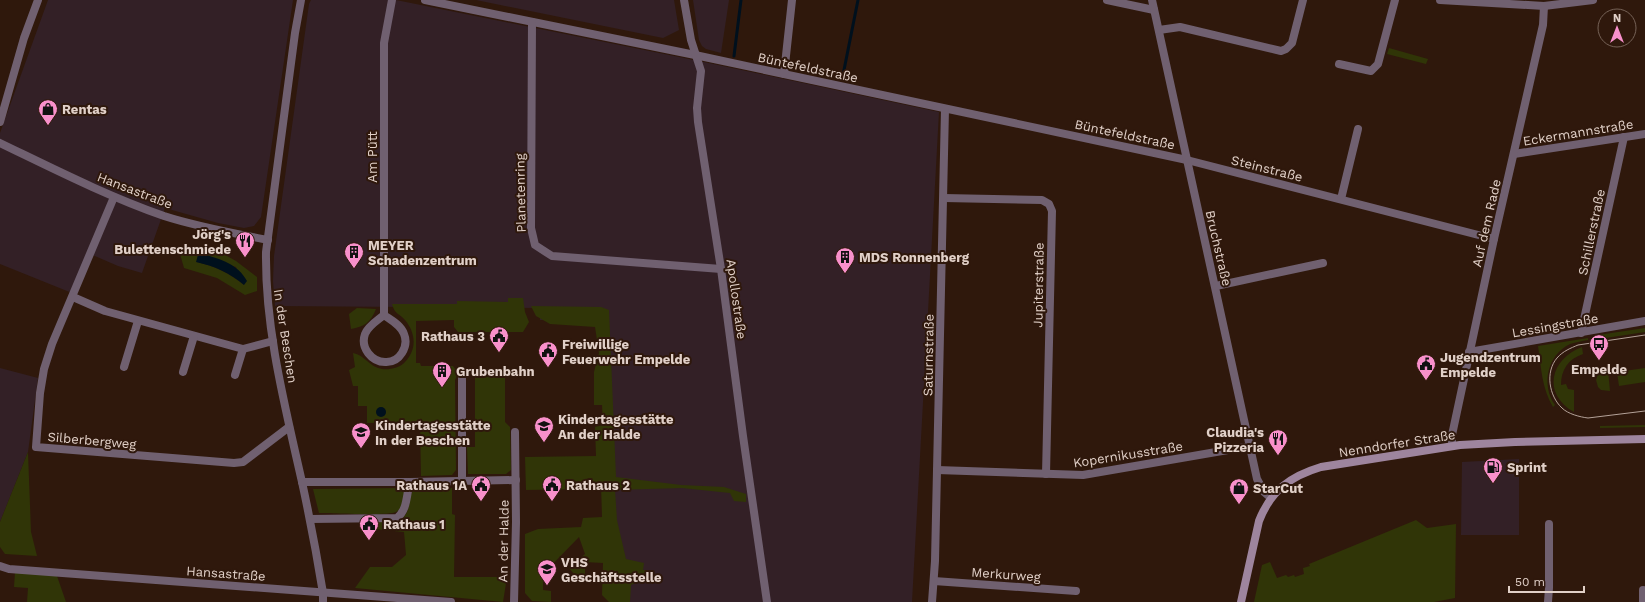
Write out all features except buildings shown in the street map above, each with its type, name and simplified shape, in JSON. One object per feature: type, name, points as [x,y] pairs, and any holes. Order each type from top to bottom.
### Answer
[{"type":"street","points":[[0,122],[24,38],[38,0]]},
{"type":"street","name":"In der Beschen","points":[[301,0],[295,33],[268,240],[266,274],[268,308],[273,342],[289,426],[310,519],[323,592],[323,602]]},
{"type":"street","name":"Am Pütt","points":[[384,315],[384,43],[392,0]]},
{"type":"street","name":"Büntefeldstraße","points":[[424,0],[695,55],[1187,160]]},
{"type":"street","name":"Apollostraße","points":[[684,0],[691,40],[701,71],[697,108],[698,122],[721,269],[742,436],[767,602]]},
{"type":"street","points":[[784,74],[792,0]]},
{"type":"street","points":[[1107,0],[1154,10]]},
{"type":"street","name":"Bruchstraße","points":[[1152,0],[1216,286],[1257,479],[1264,492],[1271,498]]},
{"type":"street","points":[[1159,30],[1180,27],[1281,51],[1286,49],[1292,43],[1303,0]]},
{"type":"street","points":[[1339,64],[1371,71],[1378,64],[1395,0]]},
{"type":"street","points":[[1440,0],[1494,1],[1544,6],[1593,0]]},
{"type":"street","name":"Auf dem Rade","points":[[1452,446],[1452,435],[1469,352],[1543,24],[1544,6]]},
{"type":"street","name":"Planetenring","points":[[532,22],[531,228],[535,245],[552,256],[721,269]]},
{"type":"street","name":"Saturnstraße","points":[[932,602],[934,581],[937,470],[945,109]]},
{"type":"street","points":[[1341,199],[1358,129]]},
{"type":"street","name":"Eckermannstraße","points":[[1514,154],[1645,134]]},
{"type":"street","name":"Schillerstraße","points":[[1581,332],[1624,138]]},
{"type":"street","name":"Hansastraße","points":[[0,143],[114,197],[165,216],[207,228],[268,240]]},
{"type":"street","name":"Steinstraße","points":[[1187,160],[1494,239]]},
{"type":"street","name":"Silberbergweg","points":[[114,197],[52,344],[44,370],[40,393],[36,447],[234,463],[243,462],[289,426]]},
{"type":"street","name":"Jupiterstraße","points":[[944,198],[1042,200],[1049,204],[1052,211],[1046,474]]},
{"type":"street","points":[[1216,286],[1323,263]]},
{"type":"street","points":[[73,297],[105,311],[243,349],[273,342]]},
{"type":"street","points":[[384,315],[398,325],[404,333],[406,343],[404,351],[396,359],[386,362],[374,360],[366,350],[365,335],[372,324],[384,315]]},
{"type":"street","points":[[124,367],[138,321]]},
{"type":"street","name":"Lessingstraße","points":[[1469,352],[1645,321]]},
{"type":"street","points":[[183,372],[194,336]]},
{"type":"street","points":[[235,375],[243,349]]},
{"type":"street","points":[[462,375],[462,481]]},
{"type":"street","name":"An der Halde","points":[[514,602],[516,480],[515,432]]},
{"type":"street","name":"Nenndorfer Straße","points":[[1241,602],[1259,521],[1264,509],[1271,498],[1282,486],[1294,477],[1322,467],[1452,446],[1515,442],[1645,440]]},
{"type":"street","name":"Kopernikusstraße","points":[[937,470],[1083,476],[1251,446]]},
{"type":"street","name":"An der Halde","points":[[302,482],[516,480]]},
{"type":"street","points":[[310,519],[397,518],[402,514],[406,504],[410,482]]},
{"type":"street","points":[[1548,602],[1549,524]]},
{"type":"street","name":"Hansastraße","points":[[0,566],[9,569],[451,602]]},
{"type":"street","name":"Merkurweg","points":[[934,581],[1076,591]]},
{"type":"street","points":[[1643,590],[1643,602]]},
{"type":"shaded area","points":[[48,0],[293,0],[261,217],[254,226],[244,228],[218,223],[165,208],[142,273],[118,266],[88,253],[72,293],[0,264],[0,133]]},
{"type":"shaded area","points":[[311,0],[396,0],[704,62],[939,112],[912,602],[611,602],[607,321],[540,320],[540,308],[275,306],[273,281],[274,256],[309,4]]},
{"type":"shaded area","points":[[476,0],[674,0],[679,30],[663,38]]},
{"type":"shaded area","points":[[693,0],[729,0],[721,53],[706,49],[702,46],[699,40]]},
{"type":"shaded area","points":[[0,368],[38,378],[28,452],[0,522]]},
{"type":"shaded area","points":[[1519,459],[1519,535],[1461,535],[1462,462]]},
{"type":"green space","points":[[1389,48],[1428,59],[1426,64],[1387,54]]},
{"type":"green space","points":[[209,246],[236,261],[257,277],[257,291],[245,295],[217,278],[184,268],[180,254],[191,248]],"holes":[[[198,256],[236,267],[244,285],[222,270],[197,262]]]},
{"type":"green space","points":[[508,298],[523,298],[525,312],[529,322],[523,332],[458,332],[454,327],[454,320],[416,321],[416,363],[420,363],[421,366],[453,366],[458,373],[455,380],[456,470],[452,475],[421,476],[420,422],[367,423],[367,406],[358,406],[358,386],[353,386],[349,370],[355,367],[353,353],[361,356],[374,366],[382,369],[391,369],[400,366],[409,357],[413,347],[413,336],[409,325],[397,314],[392,304],[457,304],[457,301],[508,302]]},
{"type":"green space","points":[[531,306],[601,307],[609,310],[616,477],[681,485],[724,487],[746,494],[746,502],[734,501],[730,493],[682,488],[615,490],[617,520],[626,559],[644,563],[643,570],[646,570],[646,578],[631,585],[630,602],[609,602],[602,595],[603,563],[585,562],[585,578],[574,574],[569,568],[585,554],[579,537],[543,574],[543,590],[551,591],[551,602],[532,601],[525,593],[525,534],[538,529],[581,527],[583,518],[602,517],[601,485],[582,485],[582,489],[526,490],[525,457],[596,456],[595,427],[603,425],[602,405],[594,405],[594,372],[599,353],[595,327],[550,324],[536,316]]},
{"type":"green space","points":[[357,308],[376,309],[369,321],[360,327],[351,329],[349,314]]},
{"type":"green space","points":[[1645,328],[1645,332],[1599,339],[1598,335]]},
{"type":"green space","points":[[1588,338],[1588,340],[1570,344],[1562,349],[1551,363],[1548,389],[1555,405],[1553,407],[1544,385],[1538,346]]},
{"type":"green space","points":[[1582,347],[1583,354],[1569,362],[1564,370],[1561,380],[1561,385],[1566,384],[1568,389],[1574,390],[1574,412],[1564,405],[1557,396],[1554,387],[1554,377],[1557,368],[1563,360],[1571,352]]},
{"type":"green space","points":[[1645,368],[1645,382],[1619,386],[1617,372]]},
{"type":"green space","points":[[1608,370],[1610,391],[1601,390],[1598,387],[1596,380],[1598,374]]},
{"type":"green space","points":[[475,376],[505,376],[505,422],[510,427],[511,470],[506,474],[468,474],[467,447],[475,447]]},
{"type":"green space","points":[[1645,425],[1645,427],[1600,428],[1600,426]]},
{"type":"green space","points":[[28,452],[31,532],[37,556],[5,554],[0,547],[0,522]]},
{"type":"green space","points":[[415,487],[452,488],[452,514],[455,515],[454,577],[500,577],[501,571],[508,571],[503,602],[355,588],[370,567],[392,567],[406,555],[404,532],[374,529],[376,522],[399,522],[404,517],[407,513],[412,492]]},
{"type":"green space","points":[[403,488],[404,501],[399,510],[391,513],[372,514],[319,513],[313,489]]},
{"type":"green space","points":[[1416,520],[1427,528],[1456,524],[1455,598],[1434,602],[1254,602],[1262,565],[1270,562],[1277,578],[1286,575],[1288,577],[1294,575],[1295,577],[1304,574],[1303,568],[1310,566],[1309,564]]},
{"type":"green space","points":[[15,572],[57,576],[66,602],[27,602],[28,588],[14,587]]},
{"type":"water","points":[[203,254],[222,260],[234,266],[247,281],[244,285],[222,270],[196,262],[198,255]]},
{"type":"water","points":[[379,407],[383,407],[385,408],[385,416],[379,417],[376,414],[376,410]]},
{"type":"waterway","points":[[734,56],[741,0]]},
{"type":"waterway","points":[[843,75],[858,0]]},
{"type":"tram line","points":[[1645,335],[1573,347],[1557,358],[1553,364],[1550,377],[1550,384],[1554,397],[1562,408],[1574,415],[1588,418],[1645,411]]},
{"type":"place","name":"Rentas","points":[[48,126]]},
{"type":"place","name":"Jörg's Bulettenschmiede","points":[[245,258]]},
{"type":"place","name":"MEYER Schadenzentrum","points":[[354,269]]},
{"type":"place","name":"MDS Ronnenberg","points":[[845,274]]},
{"type":"place","name":"Rathaus 3","points":[[499,353]]},
{"type":"place","name":"Empelde","points":[[1599,361]]},
{"type":"place","name":"Freiwillige Feuerwehr Empelde","points":[[548,368]]},
{"type":"place","name":"Jugendzentrum Empelde","points":[[1426,381]]},
{"type":"place","name":"Grubenbahn","points":[[442,388]]},
{"type":"place","name":"Kindertagesstätte An der Halde","points":[[544,443]]},
{"type":"place","name":"Kindertagesstätte In der Beschen","points":[[361,449]]},
{"type":"place","name":"Claudia's Pizzeria","points":[[1278,456]]},
{"type":"place","name":"Sprint","points":[[1493,484]]},
{"type":"place","name":"Rathaus 1A","points":[[481,502]]},
{"type":"place","name":"Rathaus 2","points":[[552,502]]},
{"type":"place","name":"StarCut","points":[[1239,505]]},
{"type":"place","name":"Rathaus 1","points":[[369,541]]},
{"type":"place","name":"VHS Geschäftsstelle","points":[[547,586]]}]
